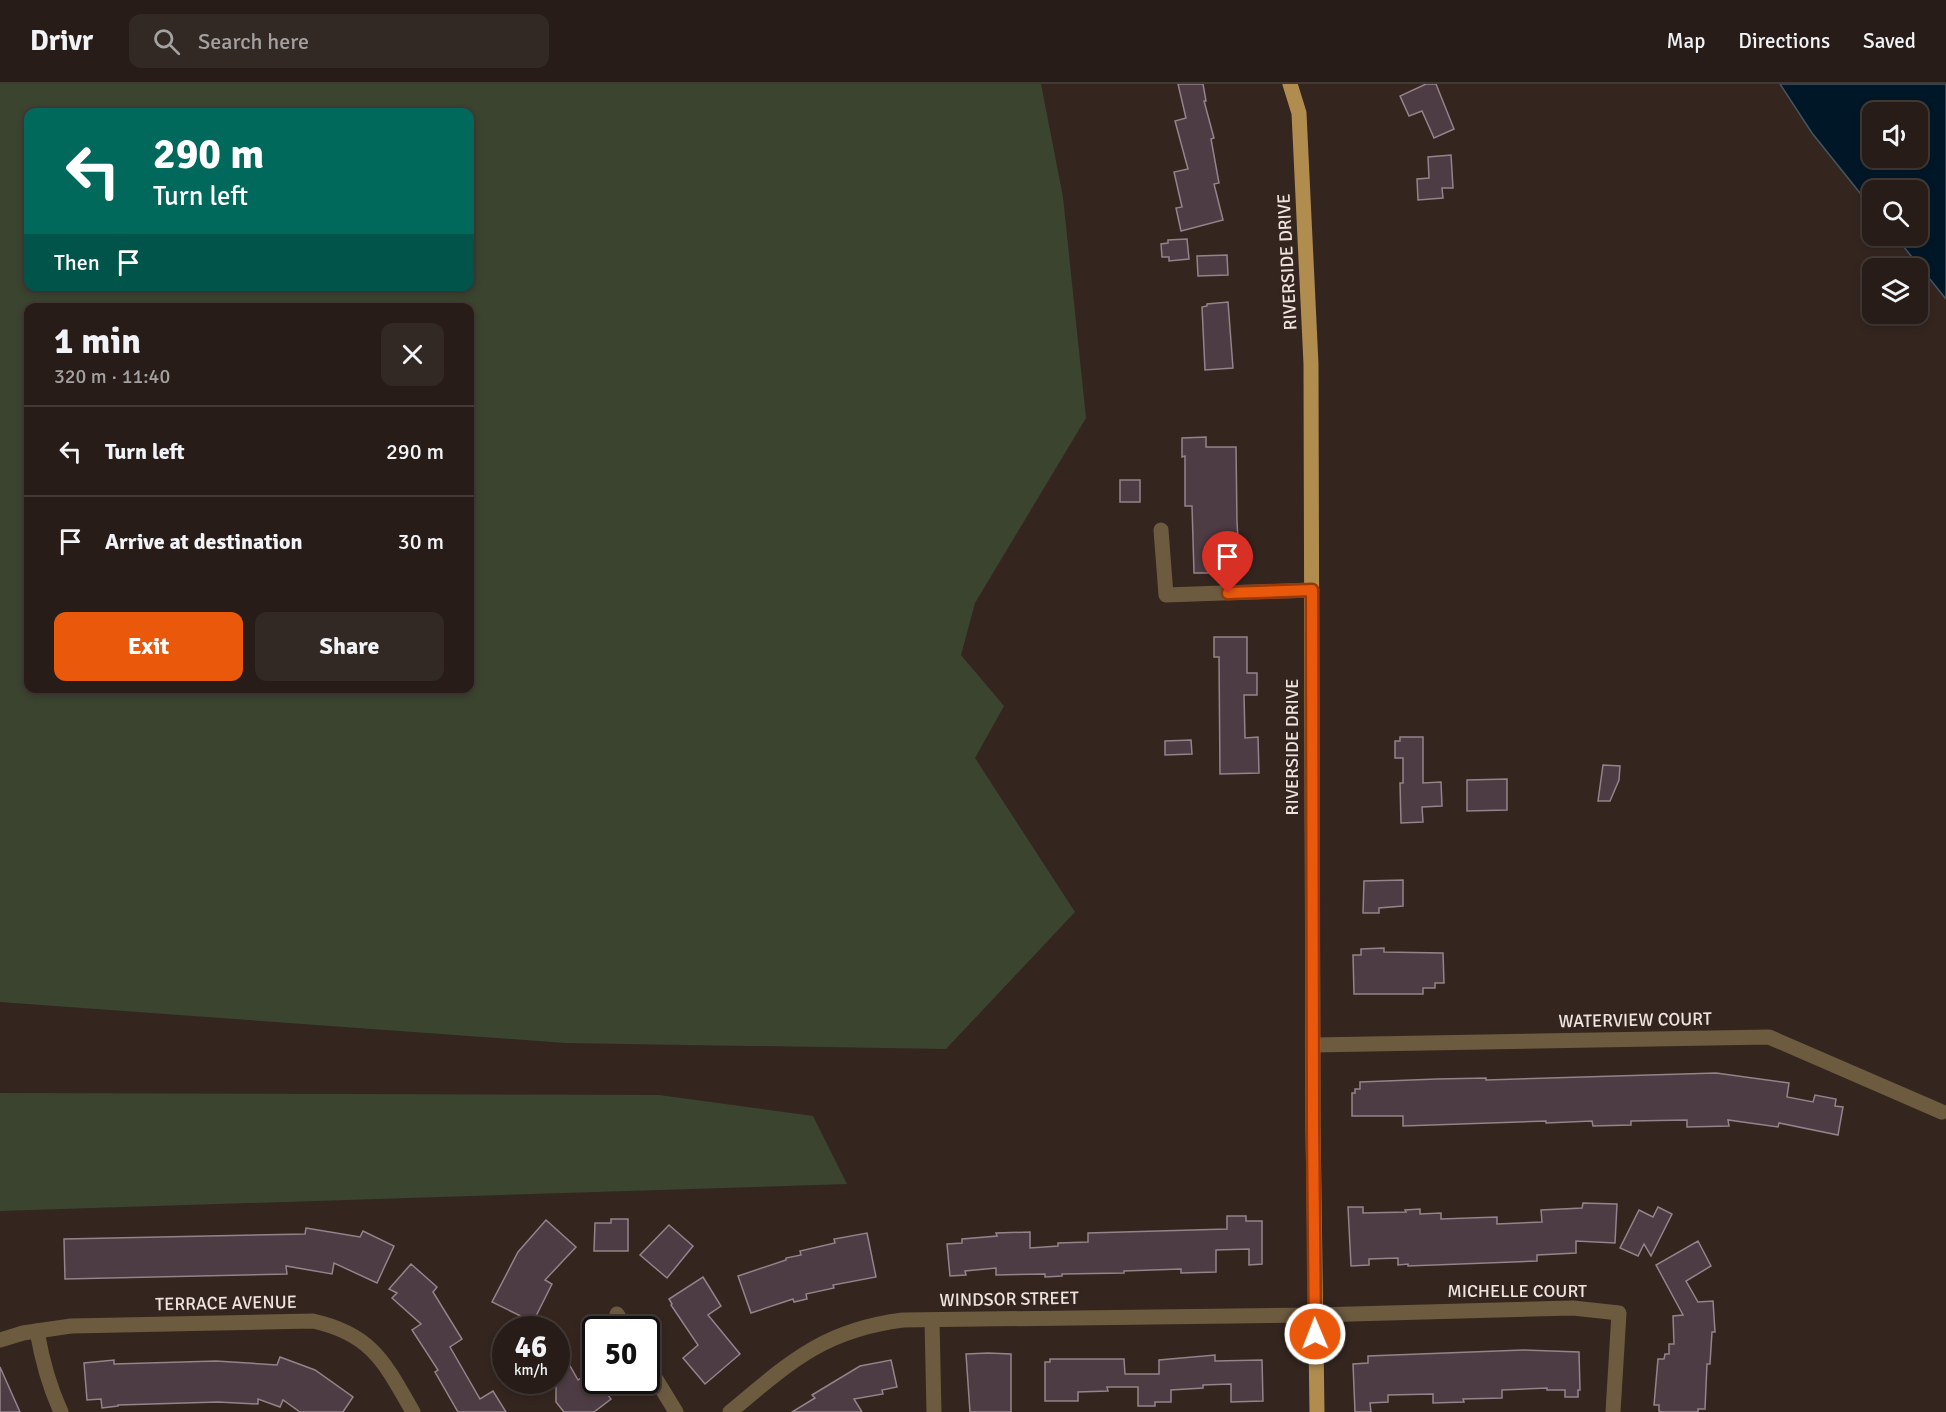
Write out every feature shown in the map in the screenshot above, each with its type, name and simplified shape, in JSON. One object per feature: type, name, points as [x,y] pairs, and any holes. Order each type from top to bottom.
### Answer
[{"type":"main road","name":"RIVERSIDE DRIVE","points":[[1290,84],[1299,113],[1311,364],[1313,1045],[1317,1412]]},
{"type":"street","points":[[1161,530],[1166,596],[1312,590]]},
{"type":"street","name":"WATERVIEW COURT","points":[[1313,1045],[1769,1037],[1942,1112]]},
{"type":"street","name":"MICHELLE COURT","points":[[1315,1315],[1573,1308],[1619,1313],[1613,1412]]},
{"type":"street","name":"WINDSOR STREET","points":[[730,1412],[789,1364],[819,1344],[873,1324],[903,1320],[1315,1315]]},
{"type":"street","name":"TERRACE AVENUE","points":[[0,1340],[71,1326],[296,1320],[329,1324],[359,1338],[372,1349],[383,1361],[414,1412]]},
{"type":"street","points":[[932,1320],[934,1412]]},
{"type":"street","points":[[37,1331],[42,1358],[61,1412]]},
{"type":"street","points":[[660,1386],[676,1412]]},
{"type":"green space","points":[[0,84],[1041,84],[1063,197],[1086,418],[975,603],[961,655],[1004,706],[975,758],[1075,912],[946,1049],[565,1043],[0,1002]]},
{"type":"green space","points":[[0,1093],[659,1095],[813,1116],[847,1184],[0,1211]]},
{"type":"water","points":[[1780,84],[1946,84],[1946,299],[1928,277],[1928,258],[1913,258],[1903,246],[1928,246],[1928,180],[1862,180],[1862,196],[1812,133]]},
{"type":"building","points":[[1178,84],[1203,84],[1206,101],[1204,101],[1214,138],[1211,139],[1219,183],[1214,184],[1223,220],[1181,231],[1176,208],[1182,207],[1174,172],[1188,169],[1175,121],[1186,118]]},
{"type":"building","points":[[1426,84],[1436,84],[1454,129],[1434,138],[1422,111],[1409,116],[1400,96]]},
{"type":"building","points":[[1451,155],[1453,188],[1442,188],[1443,198],[1418,200],[1417,179],[1429,178],[1428,157]]},
{"type":"building","points":[[1187,239],[1189,259],[1169,261],[1169,257],[1162,257],[1161,244],[1168,243],[1168,240]]},
{"type":"building","points":[[1227,255],[1228,275],[1198,276],[1197,256]]},
{"type":"building","points":[[1228,302],[1233,368],[1205,370],[1202,307],[1207,304]]},
{"type":"building","points":[[1206,437],[1206,447],[1236,447],[1239,555],[1218,555],[1219,573],[1194,573],[1192,506],[1185,506],[1185,456],[1182,457],[1182,438]]},
{"type":"building","points":[[1120,480],[1140,480],[1140,502],[1120,502]]},
{"type":"building","points":[[1214,637],[1247,637],[1247,673],[1257,673],[1257,695],[1244,695],[1245,738],[1258,737],[1259,773],[1220,774],[1219,657],[1214,657]]},
{"type":"building","points":[[1400,737],[1423,737],[1423,783],[1441,782],[1442,806],[1422,807],[1423,822],[1401,823],[1400,783],[1403,783],[1403,758],[1395,758],[1395,741],[1400,741]]},
{"type":"building","points":[[1191,740],[1192,754],[1165,755],[1165,741]]},
{"type":"building","points":[[1603,765],[1620,766],[1619,780],[1610,801],[1598,801]]},
{"type":"building","points":[[1507,779],[1507,810],[1467,811],[1467,780]]},
{"type":"building","points":[[1403,880],[1403,906],[1379,908],[1379,913],[1363,913],[1364,881]]},
{"type":"building","points":[[1384,948],[1384,952],[1443,953],[1444,983],[1435,983],[1435,988],[1423,988],[1423,994],[1354,994],[1353,955],[1361,955],[1361,949]]},
{"type":"building","points":[[1716,1073],[1789,1083],[1787,1097],[1813,1102],[1815,1095],[1836,1099],[1835,1106],[1843,1107],[1838,1135],[1779,1123],[1778,1127],[1728,1120],[1729,1126],[1687,1127],[1687,1120],[1631,1121],[1631,1125],[1593,1126],[1592,1121],[1546,1123],[1546,1121],[1403,1126],[1403,1116],[1352,1116],[1352,1093],[1355,1093],[1355,1089],[1360,1089],[1360,1082]]},
{"type":"building","points":[[1583,1203],[1617,1204],[1615,1243],[1576,1241],[1576,1253],[1537,1255],[1537,1261],[1408,1266],[1408,1264],[1398,1265],[1398,1258],[1369,1259],[1369,1265],[1351,1266],[1348,1207],[1363,1207],[1363,1213],[1406,1212],[1405,1210],[1420,1209],[1420,1214],[1441,1213],[1441,1219],[1497,1217],[1497,1224],[1542,1222],[1541,1210],[1582,1208]]},
{"type":"building","points":[[1658,1207],[1672,1214],[1651,1256],[1644,1244],[1638,1256],[1620,1248],[1639,1210],[1653,1217]]},
{"type":"building","points":[[1227,1216],[1246,1216],[1246,1221],[1262,1221],[1262,1264],[1249,1265],[1249,1249],[1216,1250],[1216,1272],[1181,1273],[1181,1269],[1062,1274],[1062,1276],[1045,1277],[1045,1274],[996,1275],[996,1268],[965,1271],[966,1275],[950,1276],[947,1244],[962,1243],[962,1239],[997,1236],[996,1233],[1030,1232],[1030,1248],[1058,1246],[1058,1243],[1088,1242],[1088,1233],[1227,1229]]},
{"type":"building","points":[[611,1219],[628,1219],[628,1251],[594,1251],[595,1223],[611,1223]]},
{"type":"building","points":[[546,1220],[576,1247],[545,1280],[552,1284],[536,1316],[521,1316],[492,1302],[518,1252]]},
{"type":"building","points":[[669,1225],[693,1246],[667,1278],[640,1255]]},
{"type":"building","points":[[306,1228],[360,1237],[363,1231],[394,1246],[377,1283],[334,1263],[332,1274],[286,1266],[287,1274],[65,1279],[64,1239],[305,1234]]},
{"type":"building","points":[[867,1233],[876,1277],[833,1285],[834,1288],[806,1294],[807,1299],[794,1302],[793,1299],[751,1313],[738,1276],[786,1260],[786,1258],[801,1255],[800,1251],[835,1243],[834,1239]]},
{"type":"building","points":[[1698,1241],[1711,1266],[1686,1281],[1698,1302],[1713,1301],[1715,1332],[1712,1332],[1710,1364],[1707,1364],[1705,1409],[1698,1409],[1698,1412],[1662,1412],[1659,1411],[1659,1405],[1654,1405],[1658,1359],[1664,1359],[1665,1354],[1669,1354],[1669,1344],[1674,1344],[1673,1316],[1683,1315],[1656,1265]]},
{"type":"building","points":[[411,1264],[437,1287],[433,1292],[462,1339],[450,1347],[480,1399],[492,1392],[506,1412],[458,1412],[435,1372],[438,1370],[412,1330],[421,1324],[392,1298],[397,1293],[389,1289]]},
{"type":"building","points":[[703,1277],[721,1306],[708,1315],[740,1354],[705,1384],[683,1358],[698,1345],[669,1299]]},
{"type":"building","points":[[1523,1350],[1579,1352],[1580,1390],[1578,1390],[1578,1397],[1565,1397],[1565,1390],[1547,1390],[1547,1388],[1502,1390],[1502,1398],[1463,1399],[1464,1402],[1433,1403],[1433,1394],[1388,1395],[1388,1402],[1370,1403],[1371,1412],[1355,1412],[1353,1364],[1368,1363],[1368,1356]]},
{"type":"building","points":[[966,1354],[1011,1354],[1011,1412],[970,1412]]},
{"type":"building","points":[[1215,1355],[1215,1361],[1262,1360],[1263,1401],[1231,1402],[1231,1384],[1171,1390],[1171,1402],[1155,1402],[1155,1406],[1138,1406],[1138,1387],[1107,1387],[1108,1391],[1078,1392],[1078,1401],[1045,1401],[1045,1362],[1050,1362],[1050,1359],[1124,1359],[1125,1374],[1159,1374],[1159,1360]]},
{"type":"building","points":[[280,1357],[315,1370],[353,1397],[343,1412],[300,1412],[283,1400],[280,1407],[258,1399],[258,1404],[218,1402],[118,1405],[102,1408],[101,1399],[87,1400],[84,1363],[114,1360],[114,1364],[216,1361],[277,1365]]},
{"type":"building","points":[[891,1360],[897,1387],[882,1390],[883,1394],[854,1399],[862,1412],[792,1412],[815,1398],[812,1395],[860,1366]]},
{"type":"building","points":[[570,1366],[578,1380],[582,1377],[582,1394],[607,1394],[611,1399],[594,1412],[564,1412],[556,1402],[556,1394],[570,1394]]},
{"type":"building","points":[[0,1367],[20,1412],[0,1412]]},
{"type":"route","points":[[1228,593],[1312,590],[1315,1334]]}]
